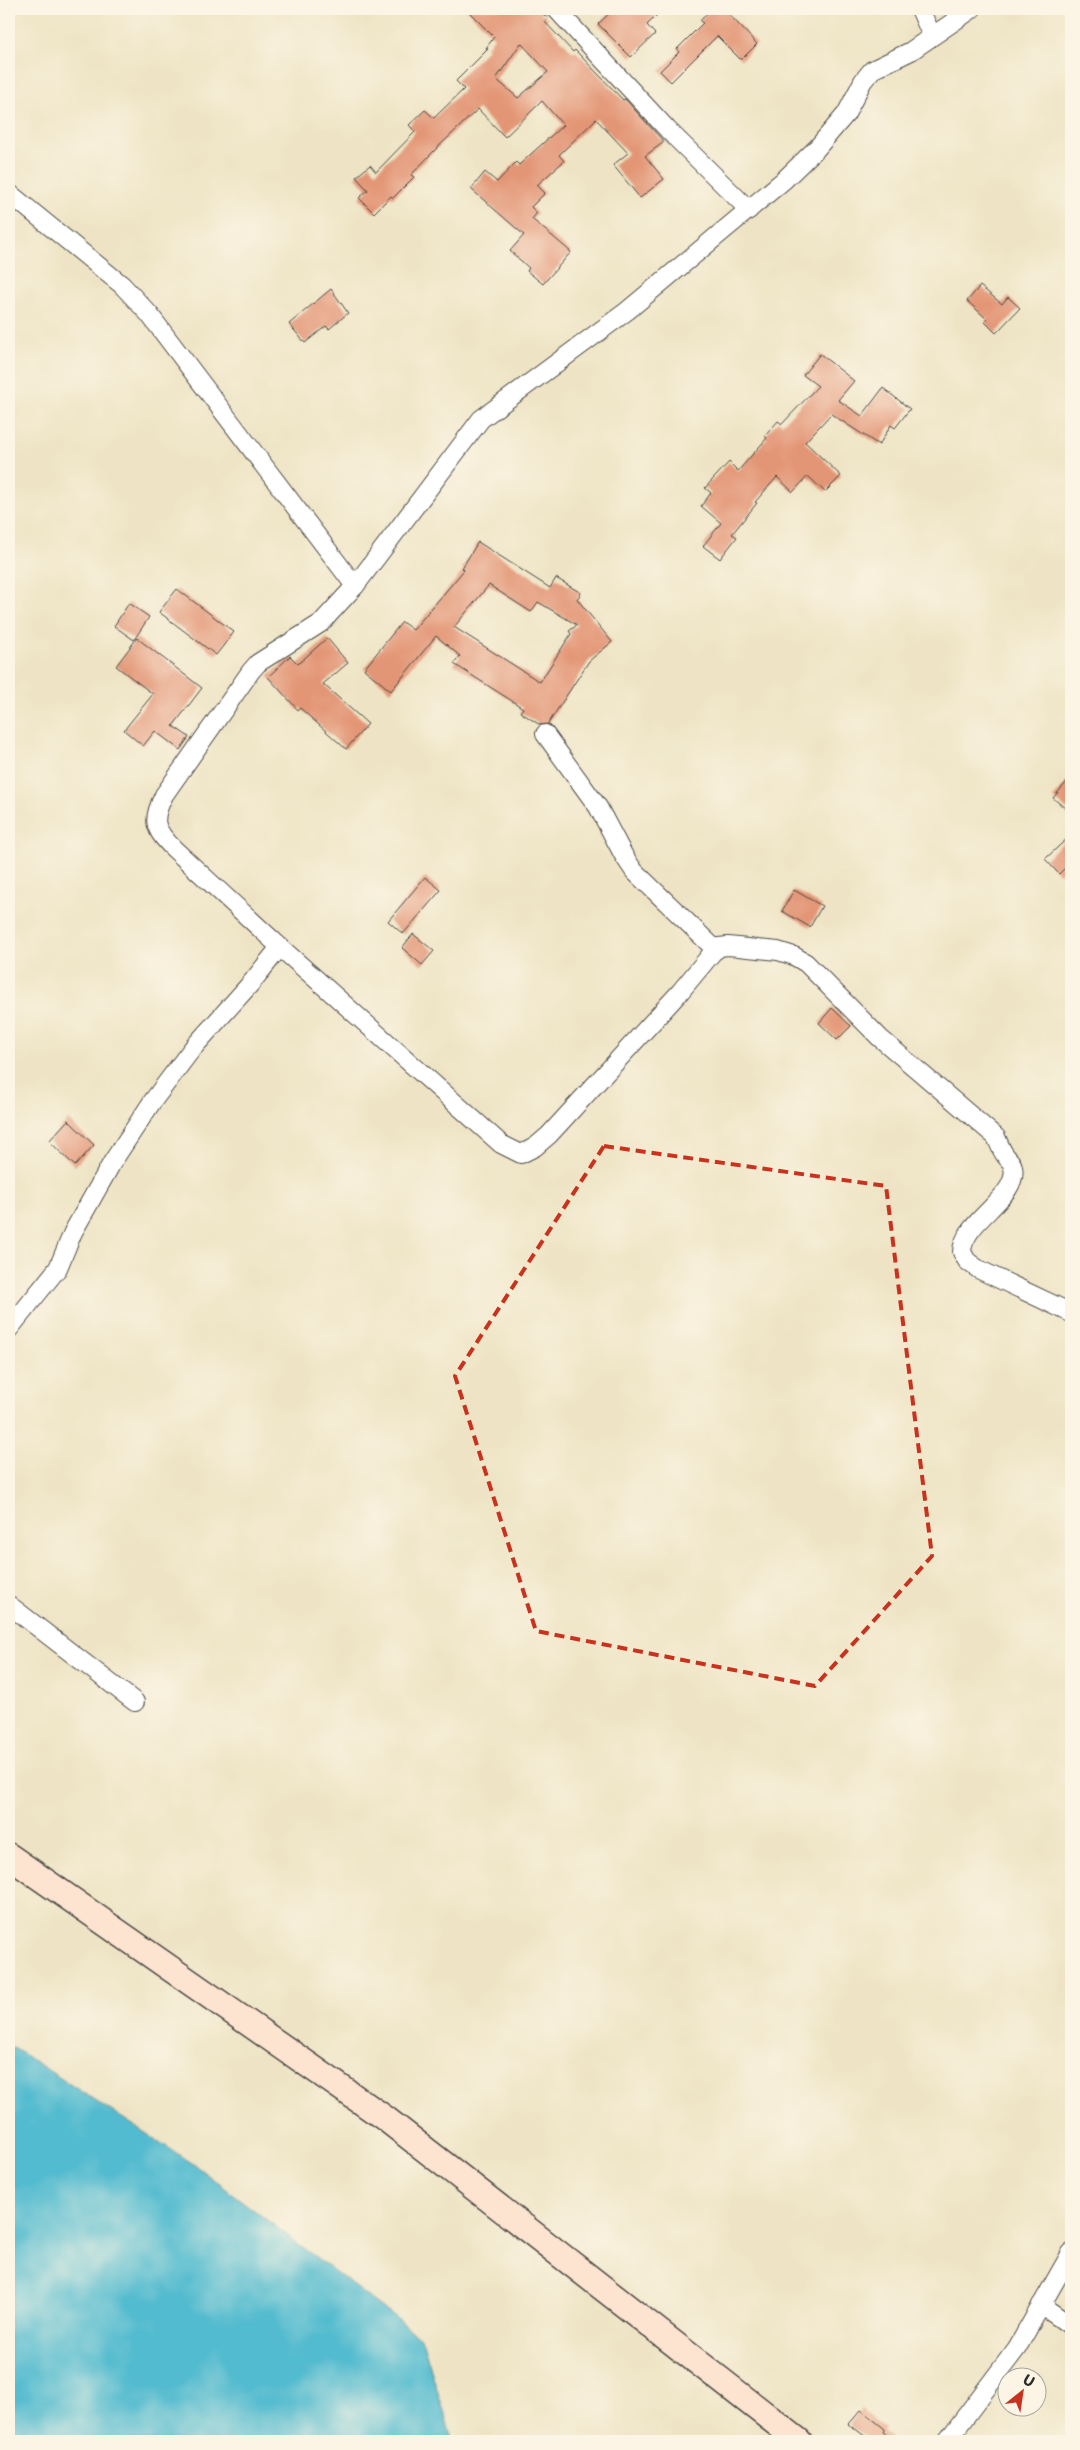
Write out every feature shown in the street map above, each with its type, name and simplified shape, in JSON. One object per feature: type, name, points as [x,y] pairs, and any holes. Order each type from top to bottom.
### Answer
[{"type":"main road","points":[[9,1856],[386,2119],[799,2441]]},
{"type":"street","points":[[557,9],[668,130],[749,210]]},
{"type":"street","points":[[920,9],[932,36]]},
{"type":"street","points":[[972,9],[911,51],[872,70],[863,81],[846,114],[817,148],[749,210],[627,311],[481,419],[355,586],[321,623],[258,663],[251,670],[164,795],[155,817],[161,836],[280,946],[501,1144],[521,1154],[536,1147],[680,992],[716,950],[728,946],[761,948],[794,956],[806,963],[880,1038],[996,1137],[1005,1155],[1012,1162],[1014,1170],[1010,1186],[965,1235],[962,1252],[967,1261],[978,1269],[1071,1313]]},
{"type":"street","points":[[9,193],[122,285],[150,314],[355,586]]},
{"type":"street","points":[[545,734],[598,807],[624,856],[634,870],[716,950]]},
{"type":"street","points":[[9,1329],[58,1268],[73,1232],[113,1161],[152,1102],[192,1049],[252,982],[280,946]]},
{"type":"street","points":[[9,1605],[135,1702]]},
{"type":"street","points":[[947,2441],[1017,2348],[1071,2253]]},
{"type":"street","points":[[1041,2304],[1071,2326]]},
{"type":"highlighted area","points":[[604,1146],[886,1186],[932,1556],[815,1686],[536,1631],[455,1376]]},
{"type":"water","points":[[9,2045],[192,2163],[421,2337],[452,2438],[459,2441],[9,2441]]},
{"type":"building","points":[[466,9],[536,9],[548,18],[545,22],[573,52],[575,50],[623,100],[625,99],[664,142],[645,156],[664,179],[640,198],[613,165],[628,153],[596,119],[559,155],[564,161],[537,185],[545,193],[531,207],[537,213],[532,219],[571,252],[543,284],[527,271],[529,268],[510,251],[524,235],[471,189],[485,172],[497,182],[516,162],[519,165],[563,125],[542,101],[505,137],[478,109],[411,175],[414,177],[393,198],[391,196],[374,213],[359,198],[368,190],[356,177],[370,165],[376,172],[415,132],[409,125],[425,110],[434,118],[464,89],[456,81],[488,49],[486,48],[494,37]],"holes":[[[521,43],[548,72],[518,98],[496,79]]]},
{"type":"building","points":[[614,9],[663,9],[647,25],[655,34],[631,57],[598,24]]},
{"type":"building","points":[[711,9],[724,9],[757,44],[741,60],[717,36],[671,82],[660,71],[679,52],[677,49],[703,23],[700,21]]},
{"type":"building","points":[[980,286],[1002,304],[1008,297],[1020,308],[996,333],[985,322],[987,319],[967,301]]},
{"type":"building","points":[[331,289],[348,313],[329,329],[326,326],[305,343],[289,324]]},
{"type":"building","points":[[820,354],[854,381],[838,400],[862,416],[883,388],[910,409],[895,428],[891,425],[879,445],[831,414],[805,442],[841,476],[825,492],[808,476],[793,492],[777,477],[755,502],[757,503],[732,534],[737,537],[720,559],[703,546],[721,523],[701,506],[711,493],[705,488],[729,462],[738,471],[767,438],[765,436],[778,421],[782,424],[818,386],[803,375]]},
{"type":"building","points":[[478,542],[550,588],[556,578],[581,593],[577,599],[612,642],[589,661],[548,724],[540,725],[520,712],[523,708],[454,664],[460,656],[436,636],[391,691],[364,669],[402,622],[413,630],[464,570],[462,568]],"holes":[[[489,585],[531,612],[538,602],[577,625],[569,631],[571,634],[540,682],[454,627]]]},
{"type":"building","points":[[177,589],[234,632],[216,655],[159,612]]},
{"type":"building","points":[[129,603],[149,617],[134,640],[114,626]]},
{"type":"building","points":[[137,638],[202,688],[173,726],[189,737],[180,750],[155,731],[143,746],[124,730],[153,694],[116,666]]},
{"type":"building","points":[[327,638],[348,663],[323,684],[368,724],[346,749],[300,708],[298,710],[268,677],[290,656],[298,664]]},
{"type":"building","points":[[1071,777],[1071,813],[1053,798]]},
{"type":"building","points":[[1071,835],[1071,862],[1059,874],[1045,859]]},
{"type":"building","points":[[425,877],[441,890],[403,934],[388,921]]},
{"type":"building","points":[[794,890],[822,906],[810,927],[782,911]]},
{"type":"building","points":[[413,934],[434,951],[422,965],[402,948]]},
{"type":"building","points":[[832,1008],[851,1026],[837,1040],[819,1023]]},
{"type":"building","points":[[68,1120],[94,1145],[75,1166],[49,1141]]},
{"type":"building","points":[[861,2410],[885,2429],[883,2432],[895,2441],[871,2441],[849,2424]]}]
